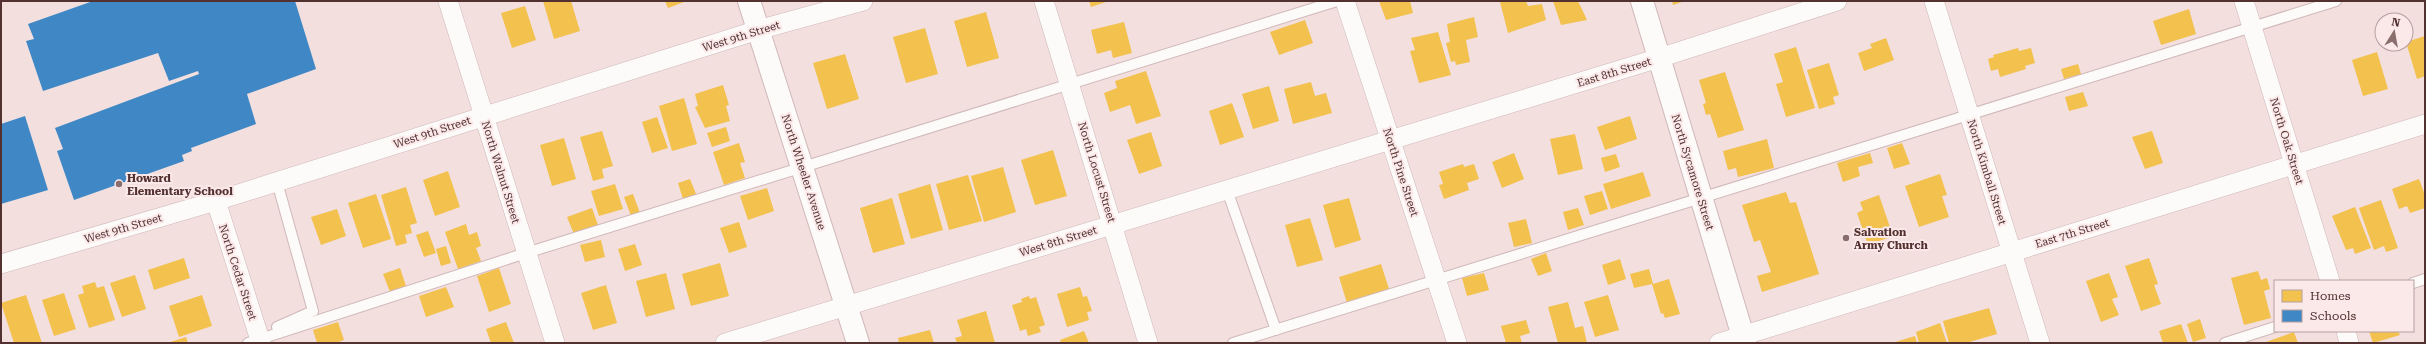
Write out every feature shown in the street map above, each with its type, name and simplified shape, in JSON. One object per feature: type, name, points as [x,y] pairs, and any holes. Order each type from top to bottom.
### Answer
[{"type":"street","name":"North Walnut Street","points":[[448,1],[555,343]]},
{"type":"street","name":"North Wheeler Avenue","points":[[749,1],[858,343]]},
{"type":"street","name":"West 9th Street","points":[[1,264],[216,202],[483,115],[758,30],[864,1]]},
{"type":"street","name":"North Locust Street","points":[[1044,1],[1148,343]]},
{"type":"street","name":"North Pine Street","points":[[1345,1],[1457,343]]},
{"type":"street","name":"North Sycamore Street","points":[[1642,1],[1744,339]]},
{"type":"street","name":"East 8th Street","points":[[1390,140],[1659,58],[1837,1]]},
{"type":"street","name":"North Kimball Street","points":[[1934,1],[2040,343]]},
{"type":"street","name":"North Oak Street","points":[[2244,1],[2330,280]]},
{"type":"street","name":"East 7th Street","points":[[1719,343],[1744,339],[2012,252],[2294,163],[2425,124]]},
{"type":"street","name":"West 8th Street","points":[[725,343],[1390,140]]},
{"type":"street","name":"North Cedar Street","points":[[216,202],[257,340]]},
{"type":"street","points":[[2346,332],[2349,343]]},
{"type":"lane","points":[[257,340],[526,253],[1337,1]]},
{"type":"lane","points":[[1232,343],[2336,1]]},
{"type":"lane","points":[[257,340],[313,311],[276,182]]},
{"type":"lane","points":[[1227,190],[1276,330]]},
{"type":"lane","points":[[2414,283],[2425,279]]},
{"type":"lane","points":[[2225,343],[2274,327]]},
{"type":"building: Homes","points":[[543,1],[571,1],[580,31],[554,39]]},
{"type":"building: Homes","points":[[665,1],[687,1],[668,8]]},
{"type":"building: Homes","points":[[1089,1],[1109,1],[1091,7]]},
{"type":"building: Homes","points":[[1379,1],[1410,1],[1413,13],[1386,20]]},
{"type":"building: Homes","points":[[1526,1],[1528,6],[1542,4],[1546,20],[1508,33],[1500,2]]},
{"type":"building: Homes","points":[[1553,1],[1578,1],[1587,20],[1561,25]]},
{"type":"building: Homes","points":[[1672,1],[1685,1],[1673,5]]},
{"type":"building: Homes","points":[[525,6],[536,40],[512,48],[501,13]]},
{"type":"building: Homes","points":[[2189,9],[2196,34],[2161,45],[2153,21]]},
{"type":"building: Homes","points":[[986,12],[999,58],[967,67],[954,21]]},
{"type":"building: Homes","points":[[1474,17],[1478,37],[1466,40],[1470,62],[1456,65],[1455,61],[1451,62],[1446,43],[1450,42],[1447,24]]},
{"type":"building: Homes","points":[[1305,20],[1313,43],[1279,55],[1270,32]]},
{"type":"building: Homes","points":[[1124,22],[1132,53],[1113,58],[1111,50],[1097,54],[1091,30]]},
{"type":"building: Homes","points":[[925,28],[938,74],[906,83],[893,37]]},
{"type":"building: Homes","points":[[1438,32],[1451,75],[1419,83],[1410,51],[1415,50],[1411,38]]},
{"type":"building: Homes","points":[[2425,36],[2425,76],[2417,79],[2409,52],[2414,52],[2414,39]]},
{"type":"building: Homes","points":[[1886,38],[1894,60],[1864,71],[1858,53],[1872,48],[1870,44]]},
{"type":"building: Homes","points":[[1796,47],[1815,108],[1786,117],[1776,84],[1783,82],[1774,54]]},
{"type":"building: Homes","points":[[2018,48],[2019,51],[2031,48],[2035,63],[2025,66],[2026,69],[2000,77],[1998,69],[1991,71],[1988,59],[1994,57],[1993,55]]},
{"type":"building: Homes","points":[[2377,52],[2388,89],[2363,96],[2352,60]]},
{"type":"building: Homes","points":[[845,54],[859,99],[827,109],[813,63]]},
{"type":"building: Homes","points":[[1829,63],[1839,95],[1833,97],[1835,104],[1819,109],[1807,70]]},
{"type":"building: Homes","points":[[2078,64],[2081,74],[2064,79],[2061,69]]},
{"type":"building: Homes","points":[[1146,71],[1161,116],[1136,124],[1130,105],[1110,112],[1104,93],[1117,88],[1115,81]]},
{"type":"building: Homes","points":[[1725,72],[1744,130],[1718,138],[1710,114],[1706,115],[1703,104],[1706,103],[1699,80]]},
{"type":"building: Homes","points":[[1311,82],[1315,96],[1326,93],[1332,113],[1293,124],[1284,89]]},
{"type":"building: Homes","points":[[723,85],[729,105],[726,106],[730,121],[705,128],[695,107],[698,106],[695,94]]},
{"type":"building: Homes","points":[[1269,86],[1279,121],[1253,129],[1242,94]]},
{"type":"building: Homes","points":[[2083,92],[2088,106],[2069,111],[2065,97]]},
{"type":"building: Homes","points":[[684,98],[697,144],[672,151],[659,106]]},
{"type":"building: Homes","points":[[1232,103],[1244,137],[1220,145],[1209,111]]},
{"type":"building: Homes","points":[[1630,116],[1637,139],[1605,150],[1597,127]]},
{"type":"building: Homes","points":[[657,117],[668,148],[652,153],[642,122]]},
{"type":"building: Homes","points":[[726,127],[730,141],[712,147],[707,133]]},
{"type":"building: Homes","points":[[602,131],[613,166],[602,169],[604,178],[593,181],[580,137]]},
{"type":"building: Homes","points":[[2152,131],[2163,163],[2145,169],[2132,137]]},
{"type":"building: Homes","points":[[1151,132],[1162,166],[1139,174],[1127,140]]},
{"type":"building: Homes","points":[[1575,134],[1583,169],[1558,175],[1550,139]]},
{"type":"building: Homes","points":[[564,138],[576,179],[552,186],[540,145]]},
{"type":"building: Homes","points":[[1767,139],[1774,168],[1738,177],[1736,168],[1728,170],[1723,151]]},
{"type":"building: Homes","points":[[739,143],[745,162],[740,163],[745,178],[724,185],[713,152]]},
{"type":"building: Homes","points":[[1902,143],[1910,164],[1894,169],[1887,148]]},
{"type":"building: Homes","points":[[1053,150],[1067,196],[1035,205],[1021,160]]},
{"type":"building: Homes","points":[[1514,153],[1524,179],[1502,188],[1492,162]]},
{"type":"building: Homes","points":[[1870,153],[1873,163],[1858,167],[1860,176],[1843,182],[1837,163]]},
{"type":"building: Homes","points":[[1616,154],[1620,167],[1605,172],[1601,158]]},
{"type":"building: Homes","points":[[1463,164],[1464,167],[1474,164],[1479,179],[1467,183],[1469,190],[1444,199],[1439,185],[1443,184],[1439,172]]},
{"type":"building: Homes","points":[[1003,167],[1016,212],[984,222],[971,176]]},
{"type":"building: Homes","points":[[448,171],[460,207],[435,216],[423,180]]},
{"type":"building: Homes","points":[[1643,172],[1651,196],[1611,209],[1603,184]]},
{"type":"building: Homes","points":[[1940,174],[1947,195],[1942,196],[1949,217],[1919,227],[1905,186]]},
{"type":"building: Homes","points":[[968,175],[982,221],[949,230],[936,184]]},
{"type":"building: Homes","points":[[690,179],[696,194],[683,199],[678,183]]},
{"type":"building: Homes","points":[[2419,179],[2425,195],[2425,208],[2410,213],[2407,206],[2399,209],[2392,189]]},
{"type":"building: Homes","points":[[615,184],[623,209],[599,216],[591,191]]},
{"type":"building: Homes","points":[[930,184],[943,230],[911,239],[898,194]]},
{"type":"building: Homes","points":[[406,187],[417,223],[410,225],[412,233],[405,235],[407,243],[396,246],[381,195]]},
{"type":"building: Homes","points":[[767,188],[774,211],[748,220],[740,196]]},
{"type":"building: Homes","points":[[1602,191],[1608,209],[1590,215],[1584,196]]},
{"type":"building: Homes","points":[[1786,192],[1790,203],[1796,202],[1819,274],[1762,292],[1757,276],[1771,272],[1760,240],[1754,242],[1742,205]]},
{"type":"building: Homes","points":[[376,194],[391,239],[363,248],[348,203]]},
{"type":"building: Homes","points":[[633,194],[640,213],[631,216],[624,197]]},
{"type":"building: Homes","points":[[1879,195],[1893,236],[1868,245],[1857,213],[1863,210],[1860,202]]},
{"type":"building: Homes","points":[[892,198],[905,244],[873,253],[860,208]]},
{"type":"building: Homes","points":[[1349,198],[1361,240],[1335,248],[1323,205]]},
{"type":"building: Homes","points":[[2381,200],[2398,248],[2386,252],[2384,246],[2374,250],[2359,208]]},
{"type":"building: Homes","points":[[2355,207],[2371,248],[2355,254],[2353,248],[2346,250],[2332,216]]},
{"type":"building: Homes","points":[[592,208],[598,225],[574,234],[567,217]]},
{"type":"building: Homes","points":[[1578,208],[1584,225],[1568,230],[1563,212]]},
{"type":"building: Homes","points":[[337,209],[346,236],[321,245],[311,217]]},
{"type":"building: Homes","points":[[1310,218],[1323,260],[1297,267],[1285,225]]},
{"type":"building: Homes","points":[[1526,219],[1532,243],[1514,247],[1508,223]]},
{"type":"building: Homes","points":[[739,222],[747,247],[729,253],[720,228]]},
{"type":"building: Homes","points":[[466,224],[469,235],[477,232],[481,246],[476,248],[481,261],[458,269],[445,232]]},
{"type":"building: Homes","points":[[428,231],[436,253],[424,257],[416,235]]},
{"type":"building: Homes","points":[[601,240],[605,257],[585,262],[580,245]]},
{"type":"building: Homes","points":[[635,244],[642,265],[625,271],[618,249]]},
{"type":"building: Homes","points":[[446,246],[451,263],[441,266],[436,249]]},
{"type":"building: Homes","points":[[1546,253],[1552,271],[1538,276],[1531,259]]},
{"type":"building: Homes","points":[[184,258],[190,278],[154,290],[148,270]]},
{"type":"building: Homes","points":[[2149,258],[2158,284],[2154,285],[2161,304],[2141,311],[2125,266]]},
{"type":"building: Homes","points":[[1620,259],[1626,279],[1608,285],[1602,265]]},
{"type":"building: Homes","points":[[720,263],[729,296],[691,306],[682,274]]},
{"type":"building: Homes","points":[[1381,264],[1389,289],[1347,303],[1339,277]]},
{"type":"building: Homes","points":[[400,268],[406,286],[390,292],[383,274]]},
{"type":"building: Homes","points":[[499,268],[511,304],[489,312],[477,276]]},
{"type":"building: Homes","points":[[1649,269],[1653,284],[1669,279],[1680,314],[1665,318],[1663,313],[1661,314],[1652,284],[1634,288],[1630,274]]},
{"type":"building: Homes","points":[[2258,271],[2261,280],[2267,278],[2270,289],[2264,291],[2271,318],[2244,325],[2231,278]]},
{"type":"building: Homes","points":[[666,273],[675,309],[646,317],[636,281]]},
{"type":"building: Homes","points":[[1484,273],[1489,290],[1467,296],[1462,278]]},
{"type":"building: Homes","points":[[2109,273],[2118,297],[2112,299],[2119,315],[2101,322],[2086,281]]},
{"type":"building: Homes","points":[[135,275],[146,309],[122,317],[110,283]]},
{"type":"building: Homes","points":[[95,282],[97,288],[104,286],[115,320],[89,328],[78,295],[84,293],[82,286]]},
{"type":"building: Homes","points":[[606,285],[617,323],[593,330],[581,293]]},
{"type":"building: Homes","points":[[446,287],[454,307],[426,317],[419,296]]},
{"type":"building: Homes","points":[[1080,287],[1083,297],[1087,296],[1092,311],[1087,312],[1089,320],[1067,327],[1057,294]]},
{"type":"building: Homes","points":[[64,293],[76,329],[54,336],[42,300]]},
{"type":"building: Homes","points":[[26,295],[42,343],[14,343],[1,303]]},
{"type":"building: Homes","points":[[202,295],[212,326],[179,337],[169,306]]},
{"type":"building: Homes","points":[[1608,295],[1619,330],[1595,337],[1584,302]]},
{"type":"building: Homes","points":[[1029,296],[1030,299],[1036,297],[1045,325],[1039,327],[1041,332],[1028,336],[1026,329],[1020,331],[1012,305],[1022,302],[1021,299]]},
{"type":"building: Homes","points":[[1568,302],[1575,328],[1583,326],[1587,343],[1558,343],[1548,307]]},
{"type":"building: Homes","points":[[1989,308],[1997,334],[1966,343],[1949,343],[1943,321]]},
{"type":"building: Homes","points":[[986,311],[995,343],[957,343],[955,338],[962,336],[957,320]]},
{"type":"building: Homes","points":[[2200,319],[2206,338],[2193,342],[2187,324]]},
{"type":"building: Homes","points":[[1526,320],[1530,333],[1520,336],[1522,343],[1506,343],[1501,326]]},
{"type":"building: Homes","points":[[338,322],[344,340],[336,343],[317,343],[313,330]]},
{"type":"building: Homes","points":[[506,322],[514,343],[491,343],[486,329]]},
{"type":"building: Homes","points":[[1940,323],[1947,343],[1919,343],[1916,332]]},
{"type":"building: Homes","points":[[2181,324],[2188,343],[2163,343],[2159,331]]},
{"type":"building: Homes","points":[[930,330],[934,343],[899,343],[898,338]]},
{"type":"building: Homes","points":[[1084,331],[1089,343],[1061,343],[1060,340]]},
{"type":"building: Homes","points":[[2294,332],[2298,343],[2263,343]]},
{"type":"building: Homes","points":[[2369,332],[2398,332],[2400,335],[2373,343]]},
{"type":"building: Homes","points":[[1915,336],[1917,343],[1892,343]]},
{"type":"building: Homes","points":[[186,337],[188,343],[167,343]]},
{"type":"building: Schools","points":[[93,1],[295,1],[316,69],[247,94],[256,124],[191,148],[192,151],[182,155],[184,161],[74,200],[57,151],[63,149],[55,128],[199,74],[198,71],[169,81],[158,53],[43,91],[26,41],[34,39],[28,24]]},
{"type":"building: Schools","points":[[25,116],[48,190],[1,204],[1,124]]},
{"type":"place","name":"Howard Elementary School","points":[[119,184]]},
{"type":"place","name":"Salvation Army Church","points":[[1846,238]]}]
